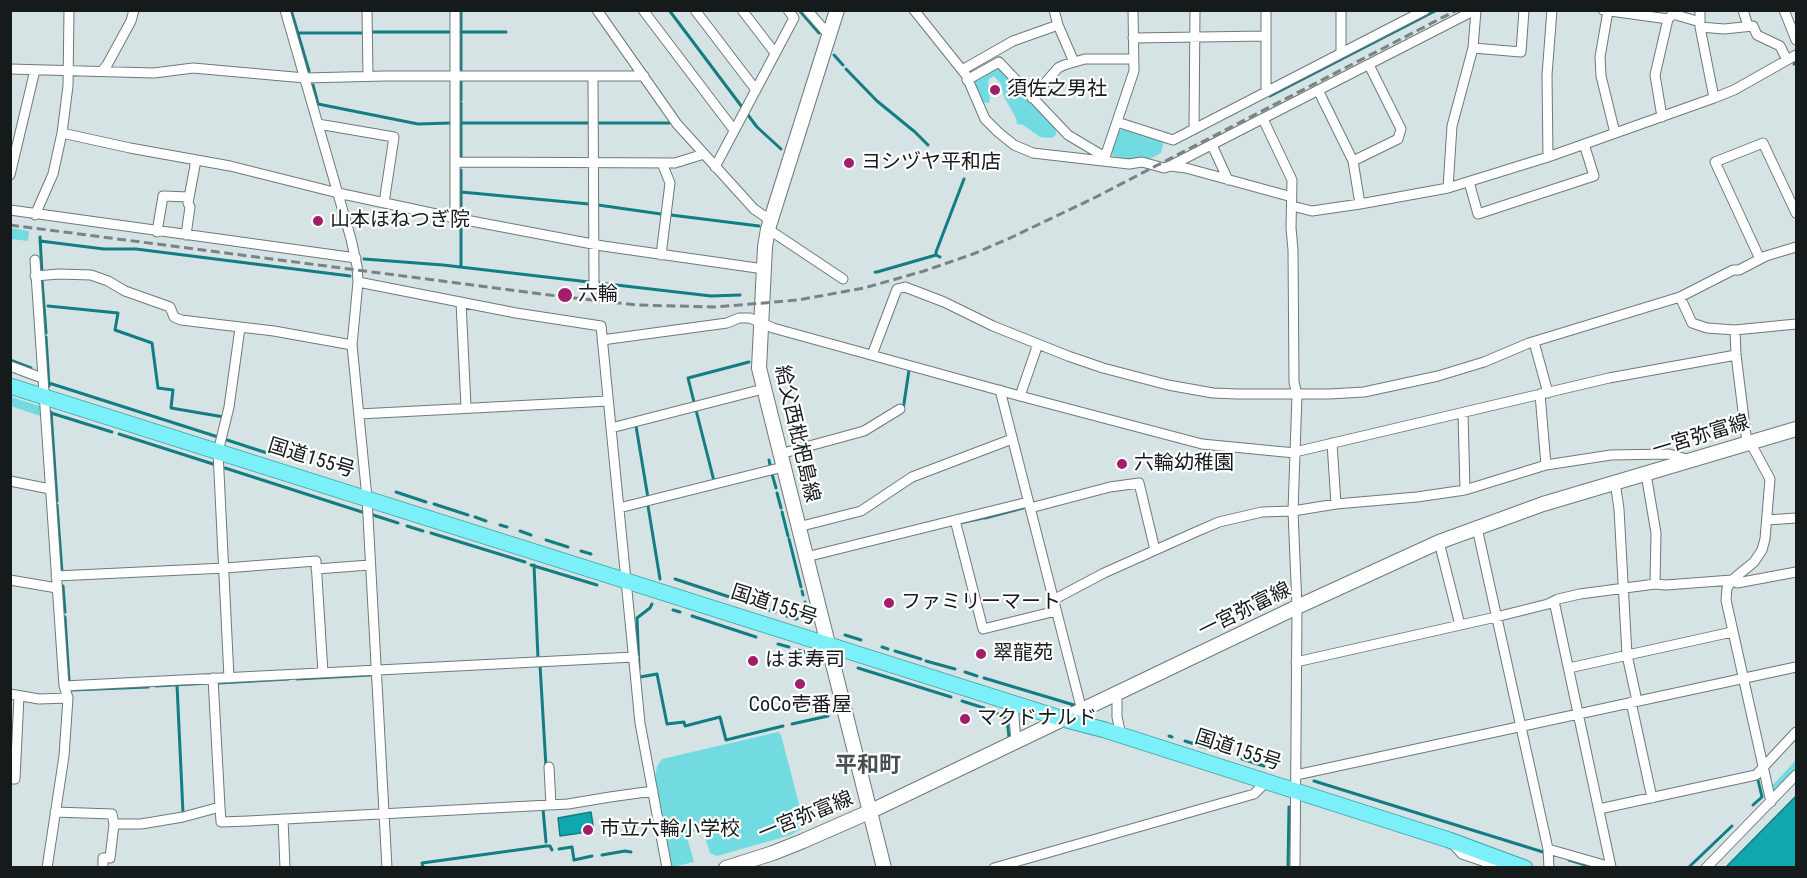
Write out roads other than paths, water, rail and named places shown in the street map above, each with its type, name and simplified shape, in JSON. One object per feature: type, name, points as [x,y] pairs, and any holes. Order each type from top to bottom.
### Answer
[{"type":"highway","name":"国道155号","points":[[10,386],[1063,720],[1121,735],[1449,840],[1525,867]]},
{"type":"main road","name":"給父西枇杷島線","points":[[837,10],[769,224],[760,324],[759,368],[884,867]]},
{"type":"main road","name":"一宮弥富線","points":[[726,867],[793,845],[869,812],[1439,542],[1543,504],[1797,429]]},
{"type":"street","points":[[35,215],[53,174],[62,133],[67,98],[69,10]]},
{"type":"street","points":[[102,71],[135,10]]},
{"type":"street","points":[[285,10],[356,258],[358,282],[352,345],[367,498],[387,867]]},
{"type":"street","points":[[367,10],[368,76]]},
{"type":"street","points":[[455,10],[455,218]]},
{"type":"street","points":[[597,10],[677,124],[715,167],[769,224],[843,279]]},
{"type":"street","points":[[643,10],[734,130]]},
{"type":"street","points":[[695,10],[756,90]]},
{"type":"street","points":[[742,10],[775,53]]},
{"type":"street","points":[[715,167],[794,18],[788,10]]},
{"type":"street","points":[[807,10],[829,35]]},
{"type":"street","points":[[914,10],[962,70],[985,119],[1014,145],[1033,153],[1105,158],[1129,164],[1142,162],[1164,168],[1475,10]]},
{"type":"street","points":[[1054,10],[1074,62]]},
{"type":"street","points":[[1105,158],[1134,71],[1133,10]]},
{"type":"street","points":[[1194,129],[1195,10]]},
{"type":"street","points":[[1266,10],[1266,91]]},
{"type":"street","points":[[1341,10],[1341,53]]},
{"type":"street","points":[[1117,122],[1173,140],[1415,13],[1425,10]]},
{"type":"street","points":[[1448,188],[1452,126],[1473,48],[1475,10]]},
{"type":"street","points":[[1473,48],[1521,52],[1524,10]]},
{"type":"street","points":[[1548,157],[1547,75],[1552,10]]},
{"type":"street","points":[[1603,10],[1671,15],[1700,24],[1724,28],[1753,26],[1757,34],[1780,46],[1787,60]]},
{"type":"street","points":[[1700,10],[1700,24],[1713,98]]},
{"type":"street","points":[[1743,10],[1748,26]]},
{"type":"street","points":[[1784,10],[1797,40]]},
{"type":"street","points":[[1608,11],[1600,57],[1601,76],[1615,133]]},
{"type":"street","points":[[1662,117],[1655,75],[1671,15]]},
{"type":"street","points":[[962,70],[1013,41],[1058,25]]},
{"type":"street","points":[[1134,38],[1266,36]]},
{"type":"street","points":[[1170,166],[1228,180],[1312,211],[1470,186],[1548,157],[1585,148],[1615,133],[1734,90],[1797,55]]},
{"type":"street","points":[[1032,98],[1058,68],[1085,59],[1134,59]]},
{"type":"street","points":[[967,80],[999,62],[1068,135],[1105,158]]},
{"type":"street","points":[[1353,161],[1398,138],[1401,129],[1369,65]]},
{"type":"street","points":[[10,69],[154,73],[193,68],[305,78],[644,76]]},
{"type":"street","points":[[10,175],[35,70]]},
{"type":"street","points":[[593,76],[594,284]]},
{"type":"street","points":[[1318,90],[1353,161],[1360,204]]},
{"type":"street","points":[[1263,119],[1292,180],[1294,382],[1297,395],[1293,510],[1297,608],[1295,867]]},
{"type":"street","points":[[318,124],[393,137],[384,203]]},
{"type":"street","points":[[62,133],[231,166],[338,193],[455,218],[593,244],[764,269]]},
{"type":"street","points":[[1760,259],[1715,162],[1763,143],[1794,200],[1797,213]]},
{"type":"street","points":[[1212,145],[1228,180]]},
{"type":"street","points":[[1470,186],[1478,214],[1594,176],[1585,148]]},
{"type":"street","points":[[456,162],[675,163],[704,154]]},
{"type":"street","points":[[186,235],[190,207],[188,203],[196,160]]},
{"type":"street","points":[[662,163],[670,183],[662,255]]},
{"type":"street","points":[[158,232],[163,196],[189,197]]},
{"type":"street","points":[[10,210],[356,258]]},
{"type":"street","points":[[872,355],[897,289],[905,287],[1038,344],[1103,368],[1168,385],[1213,393],[1297,395],[1364,392],[1438,376],[1484,362],[1534,342],[1680,297],[1732,270],[1738,270],[1760,259],[1797,247]]},
{"type":"street","points":[[34,260],[64,686],[68,698],[64,756],[55,812],[50,867]]},
{"type":"street","points":[[35,276],[91,275],[108,281],[125,291],[170,307],[174,316],[182,320],[274,331],[352,345]]},
{"type":"street","points":[[358,282],[601,326],[640,723],[666,867]]},
{"type":"street","points":[[1680,297],[1692,323],[1707,328],[1735,330],[1797,324]]},
{"type":"street","points":[[461,302],[466,407]]},
{"type":"street","points":[[602,340],[750,318],[760,324],[1202,444],[1295,452],[1609,378],[1736,355]]},
{"type":"street","points":[[229,678],[218,452],[229,408],[240,328]]},
{"type":"street","points":[[1735,330],[1736,355],[1748,443],[1770,479],[1766,538],[1762,550],[1754,562],[1732,580],[1727,588],[1726,600],[1771,802]]},
{"type":"street","points":[[1534,342],[1544,393],[1546,465]]},
{"type":"street","points":[[1020,396],[1038,344]]},
{"type":"street","points":[[10,366],[42,378]]},
{"type":"street","points":[[611,428],[763,389]]},
{"type":"street","points":[[1000,390],[1082,711]]},
{"type":"street","points":[[359,414],[608,401]]},
{"type":"street","points":[[619,508],[782,461],[864,431],[900,409]]},
{"type":"street","points":[[1462,413],[1465,490]]},
{"type":"street","points":[[798,527],[861,511],[912,477],[1012,439]]},
{"type":"street","points":[[1332,443],[1336,504]]},
{"type":"street","points":[[1053,600],[1104,573],[1219,522],[1262,512],[1465,490],[1546,465],[1604,456],[1640,453],[1669,454],[1690,460]]},
{"type":"street","points":[[1646,474],[1656,533],[1655,584]]},
{"type":"street","points":[[10,482],[50,489]]},
{"type":"street","points":[[1615,482],[1619,509],[1627,655],[1652,798]]},
{"type":"street","points":[[806,557],[955,520],[1139,483],[1155,550]]},
{"type":"street","points":[[1767,520],[1797,518]]},
{"type":"street","points":[[955,520],[983,628],[1056,611]]},
{"type":"street","points":[[1477,528],[1548,849],[1549,867]]},
{"type":"street","points":[[1439,542],[1460,626]]},
{"type":"street","points":[[56,576],[316,561],[323,673]]},
{"type":"street","points":[[316,569],[370,565]]},
{"type":"street","points":[[1296,662],[1460,626],[1580,594],[1655,584],[1732,580],[1737,583],[1797,572]]},
{"type":"street","points":[[10,580],[57,588]]},
{"type":"street","points":[[1548,849],[1611,867],[1554,601]]},
{"type":"street","points":[[1569,668],[1732,632]]},
{"type":"street","points":[[64,686],[634,657]]},
{"type":"street","points":[[1296,775],[1797,667]]},
{"type":"street","points":[[213,678],[221,822],[568,804],[653,791]]},
{"type":"street","points":[[1118,693],[1117,717],[1121,735]]},
{"type":"street","points":[[10,779],[15,779],[15,695],[39,699],[68,698]]},
{"type":"street","points":[[1013,704],[1016,742]]},
{"type":"street","points":[[1599,809],[1756,775],[1797,732]]},
{"type":"street","points":[[549,766],[551,805]]},
{"type":"street","points":[[1706,867],[1797,775]]},
{"type":"street","points":[[994,867],[1254,794],[1266,782]]},
{"type":"street","points":[[114,824],[141,824],[183,817],[220,807]]},
{"type":"street","points":[[55,812],[112,814],[114,824],[110,858],[103,858],[103,867]]},
{"type":"street","points":[[283,819],[285,867]]},
{"type":"street","points":[[1449,840],[1462,854],[1503,867]]},
{"type":"waterway","points":[[291,10],[309,71]]},
{"type":"waterway","points":[[461,10],[461,74]]},
{"type":"waterway","points":[[669,10],[742,107]]},
{"type":"waterway","points":[[799,10],[819,33]]},
{"type":"waterway","points":[[1270,96],[1437,10]]},
{"type":"waterway","points":[[373,32],[452,32]]},
{"type":"waterway","points":[[461,32],[506,32]]},
{"type":"waterway","points":[[298,33],[363,33]]},
{"type":"waterway","points":[[834,55],[843,65]]},
{"type":"waterway","points":[[846,69],[877,101],[928,145]]},
{"type":"waterway","points":[[461,82],[461,100]]},
{"type":"waterway","points":[[313,85],[318,104],[418,124],[451,123]]},
{"type":"waterway","points":[[461,103],[461,157]]},
{"type":"waterway","points":[[748,115],[757,127],[781,149]]},
{"type":"waterway","points":[[461,123],[589,123]]},
{"type":"waterway","points":[[599,123],[669,123]]},
{"type":"waterway","points":[[461,170],[461,215]]},
{"type":"waterway","points":[[940,257],[936,255],[936,252],[964,179]]},
{"type":"waterway","points":[[461,192],[589,204]]},
{"type":"waterway","points":[[598,205],[661,214]]},
{"type":"waterway","points":[[671,215],[759,226]]},
{"type":"waterway","points":[[461,227],[461,267]]},
{"type":"waterway","points":[[40,237],[42,273]]},
{"type":"waterway","points":[[40,241],[104,249],[136,249],[350,276]]},
{"type":"waterway","points":[[875,272],[936,255]]},
{"type":"waterway","points":[[364,259],[443,265],[589,282]]},
{"type":"waterway","points":[[42,280],[46,333]]},
{"type":"waterway","points":[[599,283],[711,296],[740,295]]},
{"type":"waterway","points":[[48,306],[118,313],[115,330],[152,343],[158,388],[173,390],[171,408],[224,417]]},
{"type":"waterway","points":[[46,337],[49,386]]},
{"type":"waterway","points":[[10,360],[31,368]]},
{"type":"waterway","points":[[694,402],[688,378],[749,362]]},
{"type":"waterway","points":[[903,410],[909,370]]},
{"type":"waterway","points":[[49,383],[218,437]]},
{"type":"waterway","points":[[696,410],[714,481]]},
{"type":"waterway","points":[[51,412],[57,501]]},
{"type":"waterway","points":[[51,413],[112,432]]},
{"type":"waterway","points":[[636,426],[648,498]]},
{"type":"waterway","points":[[119,434],[213,464]]},
{"type":"waterway","points":[[224,439],[270,454]]},
{"type":"waterway","points":[[769,460],[770,465]]},
{"type":"waterway","points":[[225,468],[362,512]]},
{"type":"waterway","points":[[772,474],[776,488]]},
{"type":"waterway","points":[[396,492],[426,502]]},
{"type":"waterway","points":[[777,493],[781,508]]},
{"type":"waterway","points":[[434,504],[468,515]]},
{"type":"waterway","points":[[57,505],[62,572]]},
{"type":"waterway","points":[[648,506],[660,579]]},
{"type":"waterway","points":[[985,518],[1023,508]]},
{"type":"waterway","points":[[782,512],[788,536]]},
{"type":"waterway","points":[[373,515],[398,523]]},
{"type":"waterway","points":[[475,517],[486,521]]},
{"type":"waterway","points":[[960,523],[983,518]]},
{"type":"waterway","points":[[500,525],[507,527]]},
{"type":"waterway","points":[[407,526],[423,531]]},
{"type":"waterway","points":[[520,531],[531,535]]},
{"type":"waterway","points":[[431,533],[525,562]]},
{"type":"waterway","points":[[789,539],[801,587]]},
{"type":"waterway","points":[[546,540],[568,547]]},
{"type":"waterway","points":[[581,551],[591,554]]},
{"type":"waterway","points":[[531,565],[597,585]]},
{"type":"waterway","points":[[534,565],[538,658]]},
{"type":"waterway","points":[[675,579],[775,612]]},
{"type":"waterway","points":[[63,586],[65,612]]},
{"type":"waterway","points":[[802,591],[803,595]]},
{"type":"waterway","points":[[787,616],[796,619],[800,617],[807,611],[805,602]]},
{"type":"waterway","points":[[639,669],[637,618],[652,604]]},
{"type":"waterway","points":[[673,610],[680,612]]},
{"type":"waterway","points":[[692,616],[756,637]]},
{"type":"waterway","points":[[65,617],[69,681]]},
{"type":"waterway","points":[[845,635],[861,640]]},
{"type":"waterway","points":[[778,644],[789,647]]},
{"type":"waterway","points":[[882,647],[888,649]]},
{"type":"waterway","points":[[798,650],[808,653]]},
{"type":"waterway","points":[[895,651],[921,659]]},
{"type":"waterway","points":[[926,661],[955,669]]},
{"type":"waterway","points":[[540,665],[546,767]]},
{"type":"waterway","points":[[858,668],[951,697]]},
{"type":"waterway","points":[[965,672],[977,676]]},
{"type":"waterway","points":[[640,677],[657,674],[667,724],[684,722],[685,726],[720,717],[726,740],[783,726]]},
{"type":"waterway","points":[[297,679],[370,675]]},
{"type":"waterway","points":[[984,678],[1074,705]]},
{"type":"waterway","points":[[219,683],[288,679]]},
{"type":"waterway","points":[[156,686],[209,683]]},
{"type":"waterway","points":[[177,685],[183,813]]},
{"type":"waterway","points":[[72,690],[148,687]]},
{"type":"waterway","points":[[962,701],[984,708]]},
{"type":"waterway","points":[[993,711],[1007,719],[1009,737]]},
{"type":"waterway","points":[[792,724],[828,716]]},
{"type":"waterway","points":[[1185,741],[1207,748]]},
{"type":"waterway","points":[[1218,751],[1231,755]]},
{"type":"waterway","points":[[1242,759],[1264,766]]},
{"type":"waterway","points":[[1753,805],[1762,797],[1758,780]]},
{"type":"waterway","points":[[1314,781],[1543,852]]},
{"type":"waterway","points":[[1288,868],[1289,807]]},
{"type":"waterway","points":[[543,809],[546,842]]},
{"type":"waterway","points":[[1688,868],[1732,826]]},
{"type":"waterway","points":[[417,868],[423,867],[422,863],[546,846],[550,846],[552,850]]},
{"type":"waterway","points":[[559,849],[572,847],[574,860],[592,856]]},
{"type":"waterway","points":[[602,855],[631,852]]},
{"type":"waterway","points":[[1569,860],[1596,868]]},
{"type":"railway","points":[[10,225],[637,305],[715,307],[798,300],[864,288],[924,271],[1008,239],[1094,198],[1457,10]]},
{"type":"place","name":"須佐之男社","points":[[995,90]]},
{"type":"place","name":"ヨシヅヤ平和店","points":[[849,163]]},
{"type":"place","name":"山本ほねつぎ院","points":[[318,221]]},
{"type":"place","name":"六輪","points":[[565,295]]},
{"type":"place","name":"六輪幼稚園","points":[[1122,464]]},
{"type":"place","name":"ファミリーマート","points":[[889,603]]},
{"type":"place","name":"翠龍苑","points":[[981,654]]},
{"type":"place","name":"はま寿司","points":[[753,661]]},
{"type":"place","name":"CoCo壱番屋","points":[[800,684]]},
{"type":"place","name":"マクドナルド","points":[[965,719]]},
{"type":"place","name":"市立六輪小学校","points":[[588,830]]},
{"type":"district","name":"平和町","points":[[868,766]]}]
